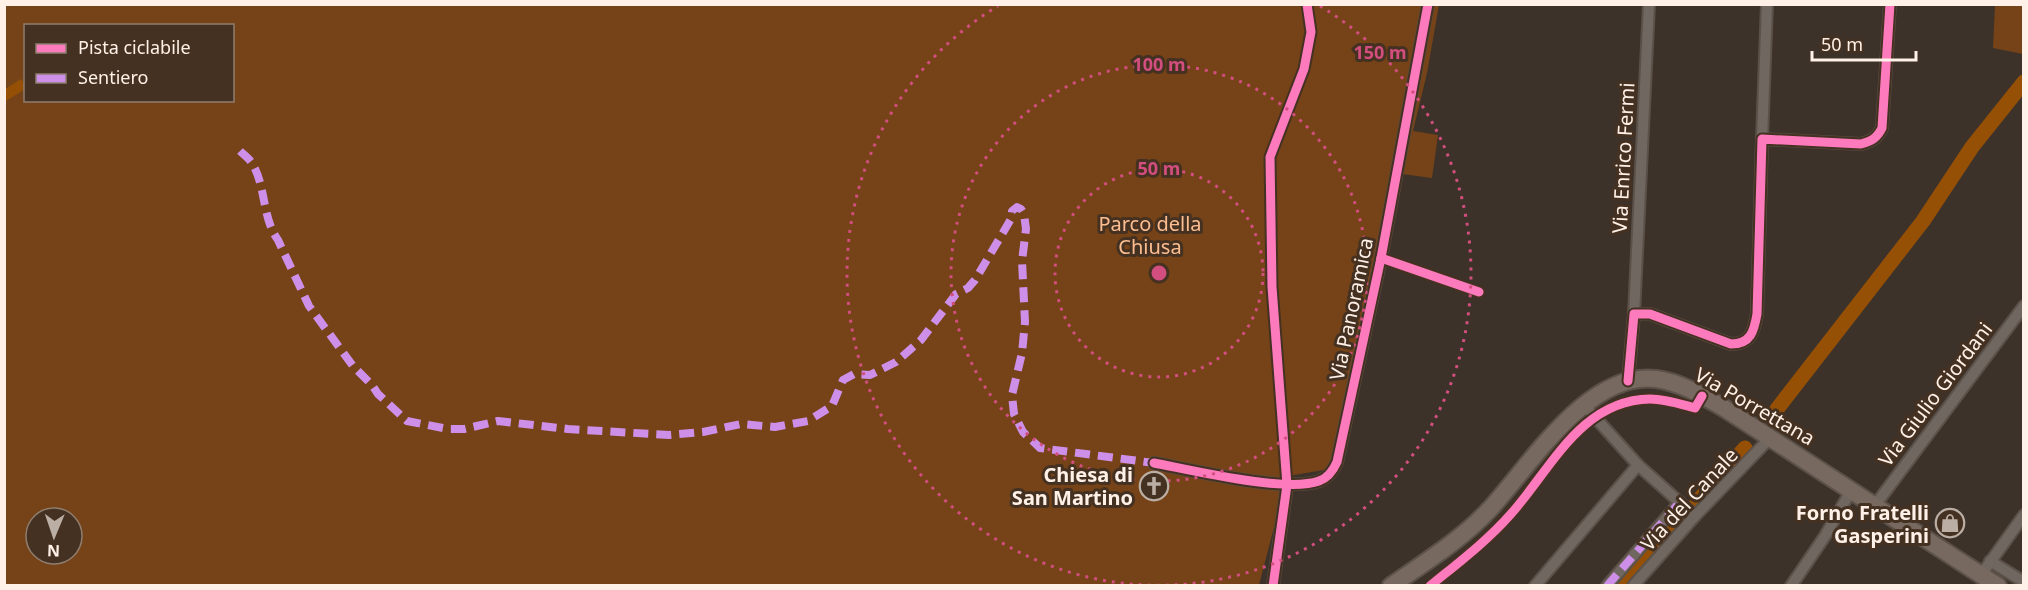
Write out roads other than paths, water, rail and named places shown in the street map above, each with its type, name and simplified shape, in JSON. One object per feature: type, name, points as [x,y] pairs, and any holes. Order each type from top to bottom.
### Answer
[{"type":"main road","name":"Via Porrettana","points":[[1392,585],[1468,530],[1488,511],[1544,445],[1584,405],[1611,387],[1628,381],[1658,379],[1686,388],[1724,408],[1876,504],[1985,568],[1998,585]]},
{"type":"street","name":"Via Panoramica","points":[[1154,464],[1287,485],[1319,482],[1328,477],[1338,462],[1381,258],[1428,4]]},
{"type":"street","name":"Via Enrico Fermi","points":[[1628,381],[1634,314],[1649,4]]},
{"type":"street","points":[[1634,314],[1650,314],[1731,344],[1743,343],[1751,336],[1756,314],[1767,4]]},
{"type":"street","points":[[1762,139],[1861,144],[1878,137],[1882,128],[1890,4]]},
{"type":"street","name":"Via Giulio Giordani","points":[[1876,504],[2021,313]]},
{"type":"street","points":[[1584,405],[1638,465],[1695,516]]},
{"type":"street","name":"Via del Canale","points":[[1633,585],[1771,437]]},
{"type":"street","points":[[1535,585],[1638,465]]},
{"type":"street","points":[[1273,585],[1287,485]]},
{"type":"street","points":[[1791,585],[1825,536],[1852,489]]},
{"type":"street","points":[[1607,585],[1680,502]]},
{"type":"street","points":[[2024,515],[1985,568],[2024,582]]},
{"type":"waterway","points":[[1774,413],[1923,221],[1972,147],[2024,82]]},
{"type":"waterway","points":[[1697,502],[1745,448]]},
{"type":"waterway","points":[[1620,586],[1680,520]]},
{"type":"place","name":"Chiesa di San Martino","points":[[1154,486]]},
{"type":"place","name":"Forno Fratelli Gasperini","points":[[1950,523]]},
{"type":"park label","name":"Parco della Chiusa","points":[[1150,234]]}]
